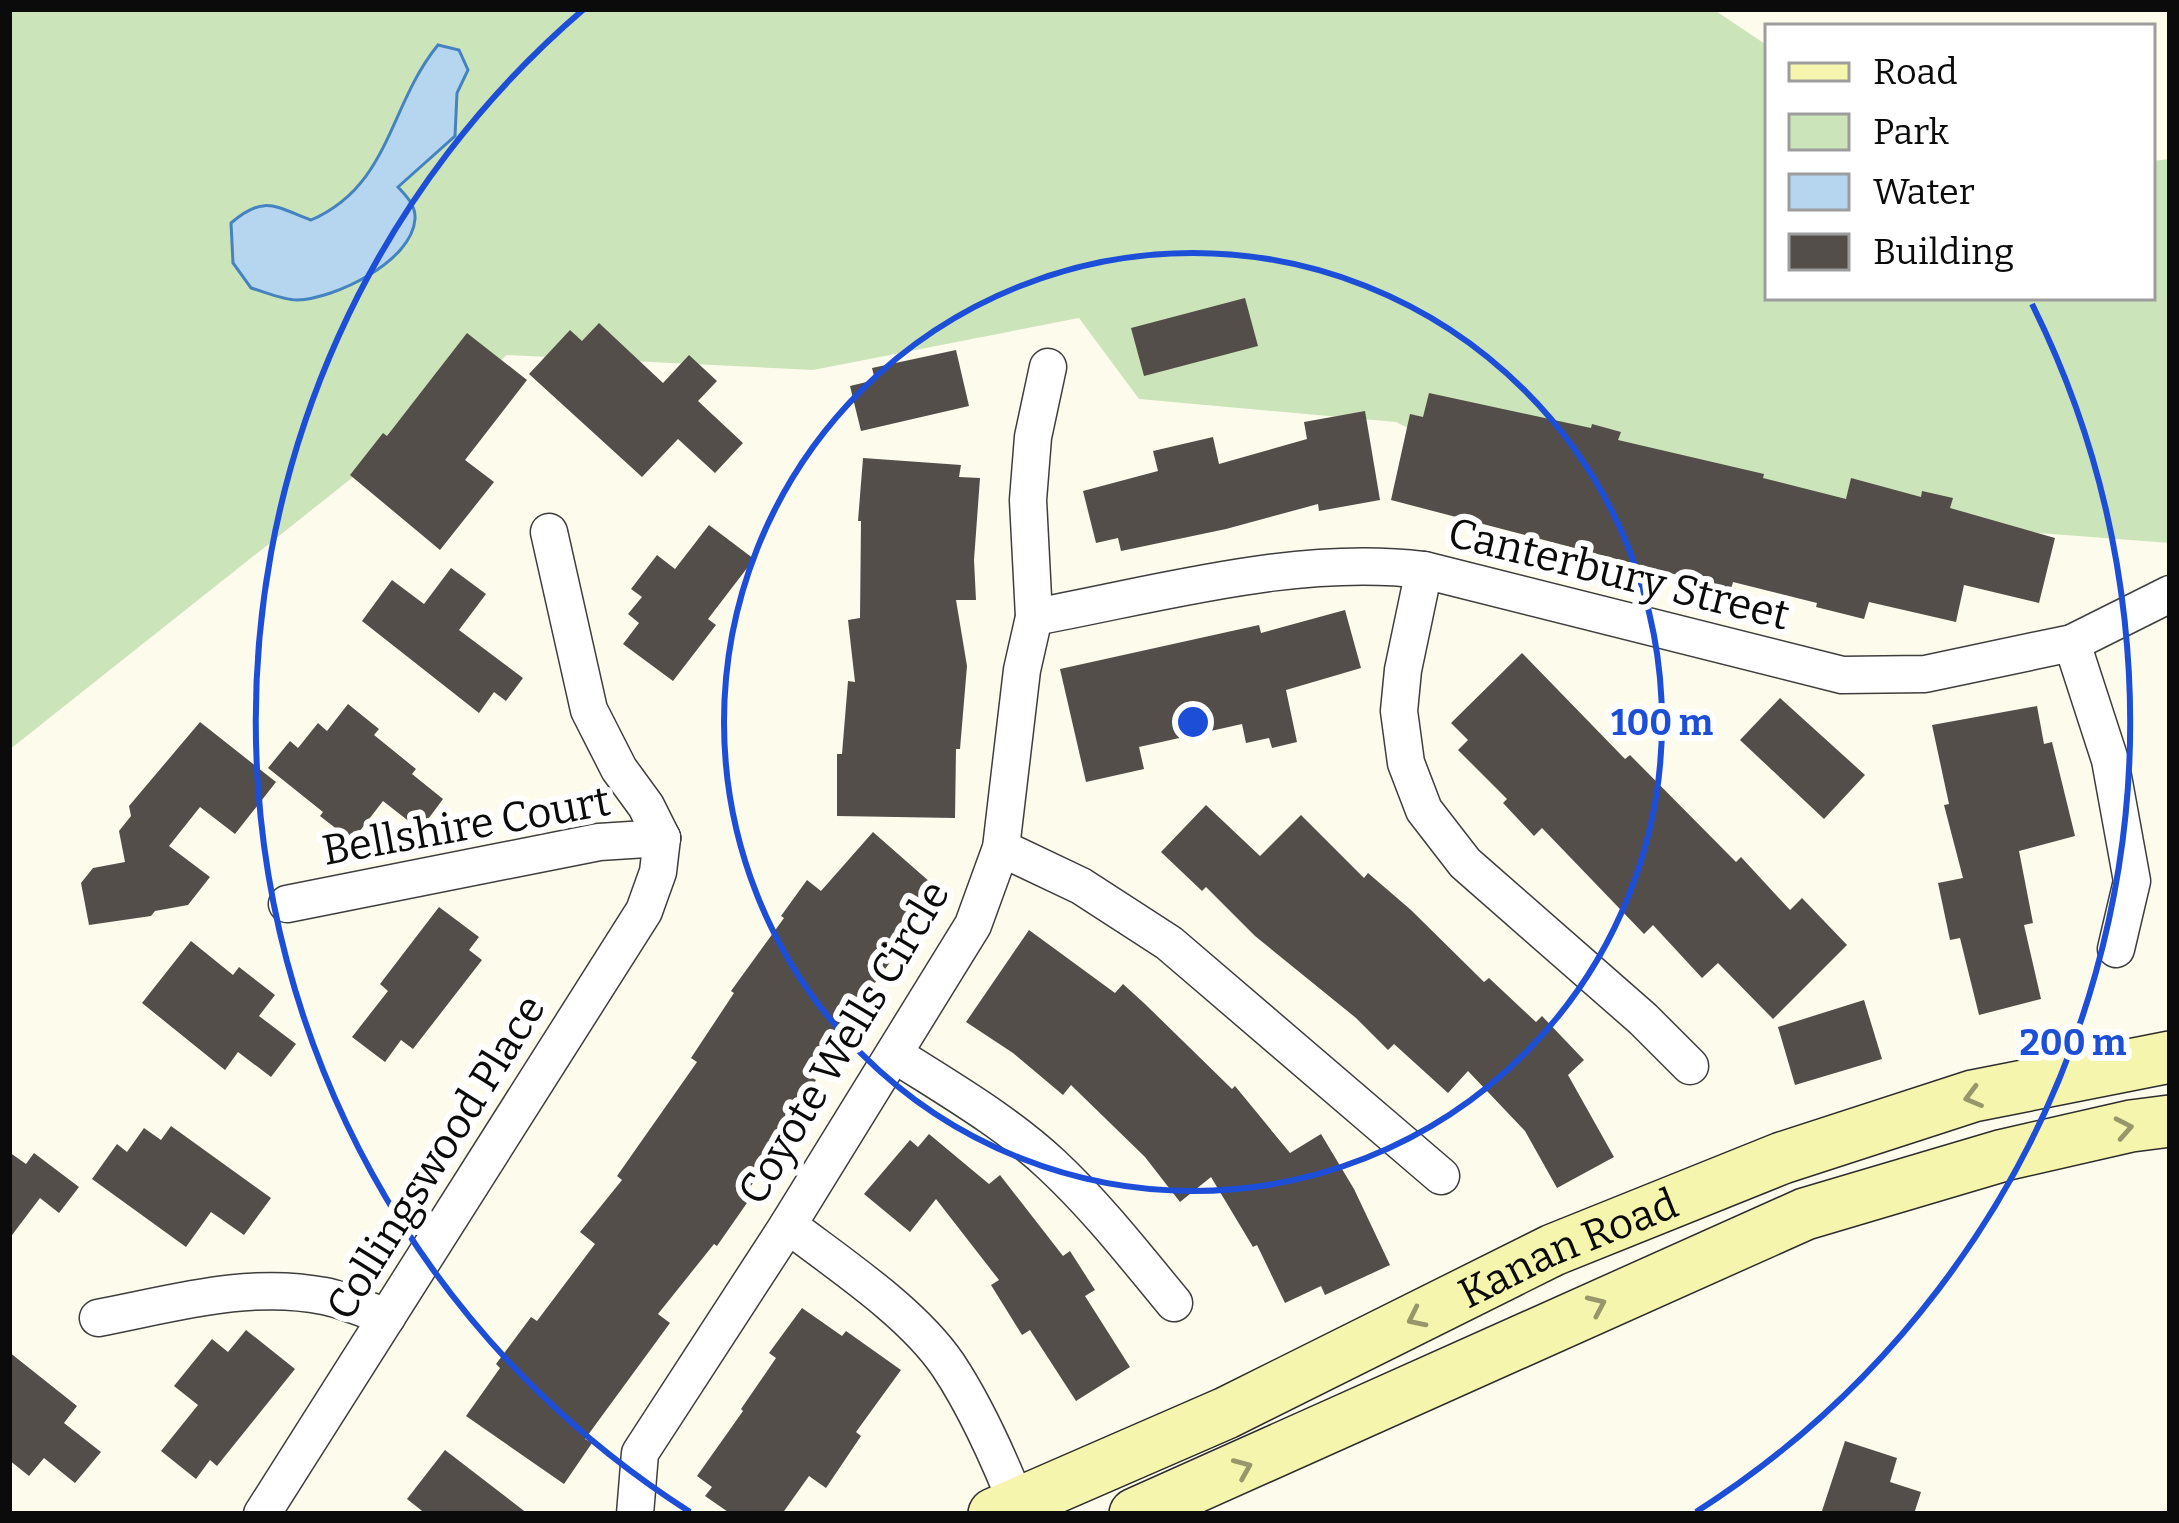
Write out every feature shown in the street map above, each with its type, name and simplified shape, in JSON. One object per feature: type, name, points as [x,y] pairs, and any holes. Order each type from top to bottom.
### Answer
[{"type":"main road","name":"Kanan Road","points":[[1011,1511],[1226,1413],[1553,1250],[1782,1158],[1973,1096],[2170,1057]]},
{"type":"main road","name":"Kanan Road","points":[[1135,1514],[1805,1214],[2004,1155],[2170,1121]]},
{"type":"street","name":"Coyote Wells Circle","points":[[634,1514],[640,1453],[788,1226],[973,925],[1001,848],[1022,670],[1034,616],[1028,500],[1033,437],[1048,367]]},
{"type":"street","points":[[549,532],[590,710],[619,769],[662,838]]},
{"type":"street","name":"Canterbury Street","points":[[1034,616],[1316,566],[1374,563],[1424,570],[1842,675],[1924,674],[2072,643],[2170,594]]},
{"type":"street","points":[[1424,570],[1402,670],[1399,711],[1406,763],[1424,810],[1465,863],[1690,1066]]},
{"type":"street","points":[[2072,643],[2110,760],[2132,881],[2116,949]]},
{"type":"street","name":"Bellshire Court","points":[[287,904],[598,842],[662,838]]},
{"type":"street","name":"Collingswood Place","points":[[262,1514],[644,911],[658,872],[662,838]]},
{"type":"street","points":[[1001,848],[1081,886],[1169,943],[1441,1176]]},
{"type":"street","points":[[894,1054],[998,1121],[1049,1162],[1100,1214],[1174,1303]]},
{"type":"street","points":[[788,1226],[881,1296],[946,1361],[980,1420],[1011,1511]]},
{"type":"street","points":[[98,1318],[228,1293],[268,1291],[325,1296],[387,1317]]},
{"type":"green space","points":[[9,9],[1713,9],[1765,44],[1765,300],[2155,300],[2155,161],[2170,159],[2170,543],[1974,528],[1599,526],[1396,422],[1139,399],[1079,318],[813,370],[507,355],[9,750]]},
{"type":"water","points":[[438,45],[459,50],[468,70],[457,93],[455,136],[398,187],[415,214],[411,235],[400,250],[369,275],[313,298],[292,300],[251,288],[233,263],[231,223],[261,206],[278,207],[311,220],[337,205],[373,165]]},
{"type":"building","points":[[1245,298],[1258,346],[1144,376],[1131,328]]},
{"type":"building","points":[[599,323],[663,383],[689,355],[717,381],[698,401],[743,443],[715,473],[678,439],[642,477],[529,374],[570,330],[582,341]]},
{"type":"building","points":[[467,333],[527,380],[465,460],[494,482],[440,550],[350,475],[383,433],[387,436]]},
{"type":"building","points":[[956,350],[969,406],[861,431],[850,386],[875,380],[872,368]]},
{"type":"building","points":[[1429,393],[1591,428],[1592,424],[1621,432],[1618,440],[1764,474],[1763,478],[1846,499],[1851,478],[1921,497],[1922,491],[1953,498],[1950,508],[2055,538],[2039,603],[1964,585],[1956,622],[1869,602],[1864,619],[1816,607],[1817,603],[1733,582],[1731,589],[1391,500],[1410,414],[1423,417]]},
{"type":"building","points":[[1365,411],[1380,500],[1319,511],[1318,504],[1121,551],[1118,538],[1096,543],[1083,491],[1158,471],[1153,451],[1213,437],[1219,464],[1307,439],[1304,422]]},
{"type":"building","points":[[863,458],[961,465],[959,477],[980,478],[976,600],[956,600],[967,666],[960,749],[956,749],[955,818],[837,816],[837,754],[842,754],[848,681],[855,682],[848,620],[860,618],[858,521]]},
{"type":"building","points":[[709,525],[754,559],[708,619],[716,625],[673,681],[623,644],[639,623],[628,614],[642,597],[631,589],[657,555],[675,569]]},
{"type":"building","points":[[451,568],[486,594],[459,630],[523,678],[506,701],[494,692],[479,713],[362,621],[392,580],[424,604]]},
{"type":"building","points":[[1345,610],[1361,668],[1286,690],[1297,742],[1272,748],[1269,738],[1246,743],[1242,724],[1139,747],[1144,769],[1086,782],[1060,669],[1259,625],[1261,633]]},
{"type":"building","points":[[1522,653],[1625,759],[1630,755],[1736,862],[1741,857],[1790,910],[1802,898],[1847,945],[1773,1019],[1718,963],[1702,978],[1653,925],[1644,934],[1542,828],[1534,836],[1503,803],[1507,799],[1458,750],[1468,740],[1451,723]]},
{"type":"building","points":[[1780,698],[1865,775],[1824,819],[1740,740]]},
{"type":"building","points":[[348,704],[379,729],[374,735],[416,769],[412,774],[443,799],[420,830],[383,801],[352,841],[268,768],[290,741],[298,748],[318,723],[327,731]]},
{"type":"building","points":[[2037,706],[2044,744],[2052,742],[2075,836],[2019,851],[2033,923],[2024,925],[2041,999],[1979,1015],[1960,938],[1950,940],[1938,883],[1963,878],[1944,805],[1949,804],[1932,725]]},
{"type":"building","points":[[200,722],[276,782],[235,834],[200,807],[169,846],[210,877],[188,905],[89,925],[81,883],[93,868],[125,862],[119,831],[131,816],[129,806]]},
{"type":"building","points":[[1206,805],[1260,856],[1301,815],[1364,878],[1368,873],[1411,910],[1484,982],[1489,978],[1536,1022],[1542,1016],[1584,1060],[1568,1075],[1614,1157],[1557,1188],[1525,1131],[1468,1071],[1448,1093],[1394,1044],[1388,1050],[1255,936],[1206,887],[1202,891],[1161,852]]},
{"type":"building","points":[[873,832],[939,890],[882,955],[891,961],[807,1075],[816,1080],[744,1196],[749,1200],[717,1246],[658,1314],[670,1323],[585,1439],[592,1443],[564,1484],[466,1416],[531,1317],[537,1321],[595,1244],[580,1232],[622,1180],[617,1176],[697,1062],[691,1058],[734,993],[731,991],[784,918],[781,916],[807,880],[821,891]]},
{"type":"building","points":[[439,907],[479,937],[469,950],[482,960],[413,1049],[401,1040],[385,1062],[352,1037],[388,991],[380,984]]},
{"type":"building","points":[[1029,930],[1115,993],[1123,984],[1232,1089],[1235,1086],[1290,1153],[1321,1134],[1390,1265],[1325,1295],[1321,1286],[1285,1303],[1257,1245],[1253,1247],[1211,1177],[1180,1202],[1145,1157],[1071,1085],[1063,1095],[966,1022]]},
{"type":"building","points":[[191,941],[233,975],[239,967],[275,995],[259,1016],[296,1044],[271,1077],[238,1052],[225,1070],[142,1003]]},
{"type":"building","points":[[1864,1000],[1882,1059],[1795,1085],[1778,1027]]},
{"type":"building","points":[[171,1126],[271,1198],[244,1235],[211,1212],[186,1247],[92,1179],[117,1144],[127,1152],[144,1128],[161,1140]]},
{"type":"building","points":[[929,1134],[989,1184],[1000,1175],[1063,1256],[1070,1251],[1095,1290],[1085,1296],[1130,1367],[1076,1401],[1030,1330],[1022,1335],[991,1285],[999,1280],[936,1199],[910,1232],[864,1194],[910,1140],[918,1147]]},
{"type":"building","points":[[9,1152],[26,1164],[34,1153],[79,1187],[59,1213],[40,1198],[9,1239]]},
{"type":"building","points":[[802,1308],[842,1336],[846,1331],[901,1370],[856,1432],[861,1436],[826,1488],[809,1476],[782,1514],[731,1514],[705,1496],[712,1487],[697,1476],[743,1411],[776,1358],[769,1353]]},
{"type":"building","points":[[246,1330],[295,1369],[217,1466],[210,1460],[196,1479],[161,1451],[198,1405],[174,1386],[212,1339],[228,1352]]},
{"type":"building","points":[[9,1352],[77,1406],[64,1423],[101,1452],[75,1483],[44,1458],[29,1476],[9,1460]]},
{"type":"building","points":[[1845,1441],[1897,1458],[1890,1482],[1921,1492],[1914,1514],[1821,1514]]},
{"type":"building","points":[[445,1450],[528,1514],[426,1514],[407,1499]]}]
